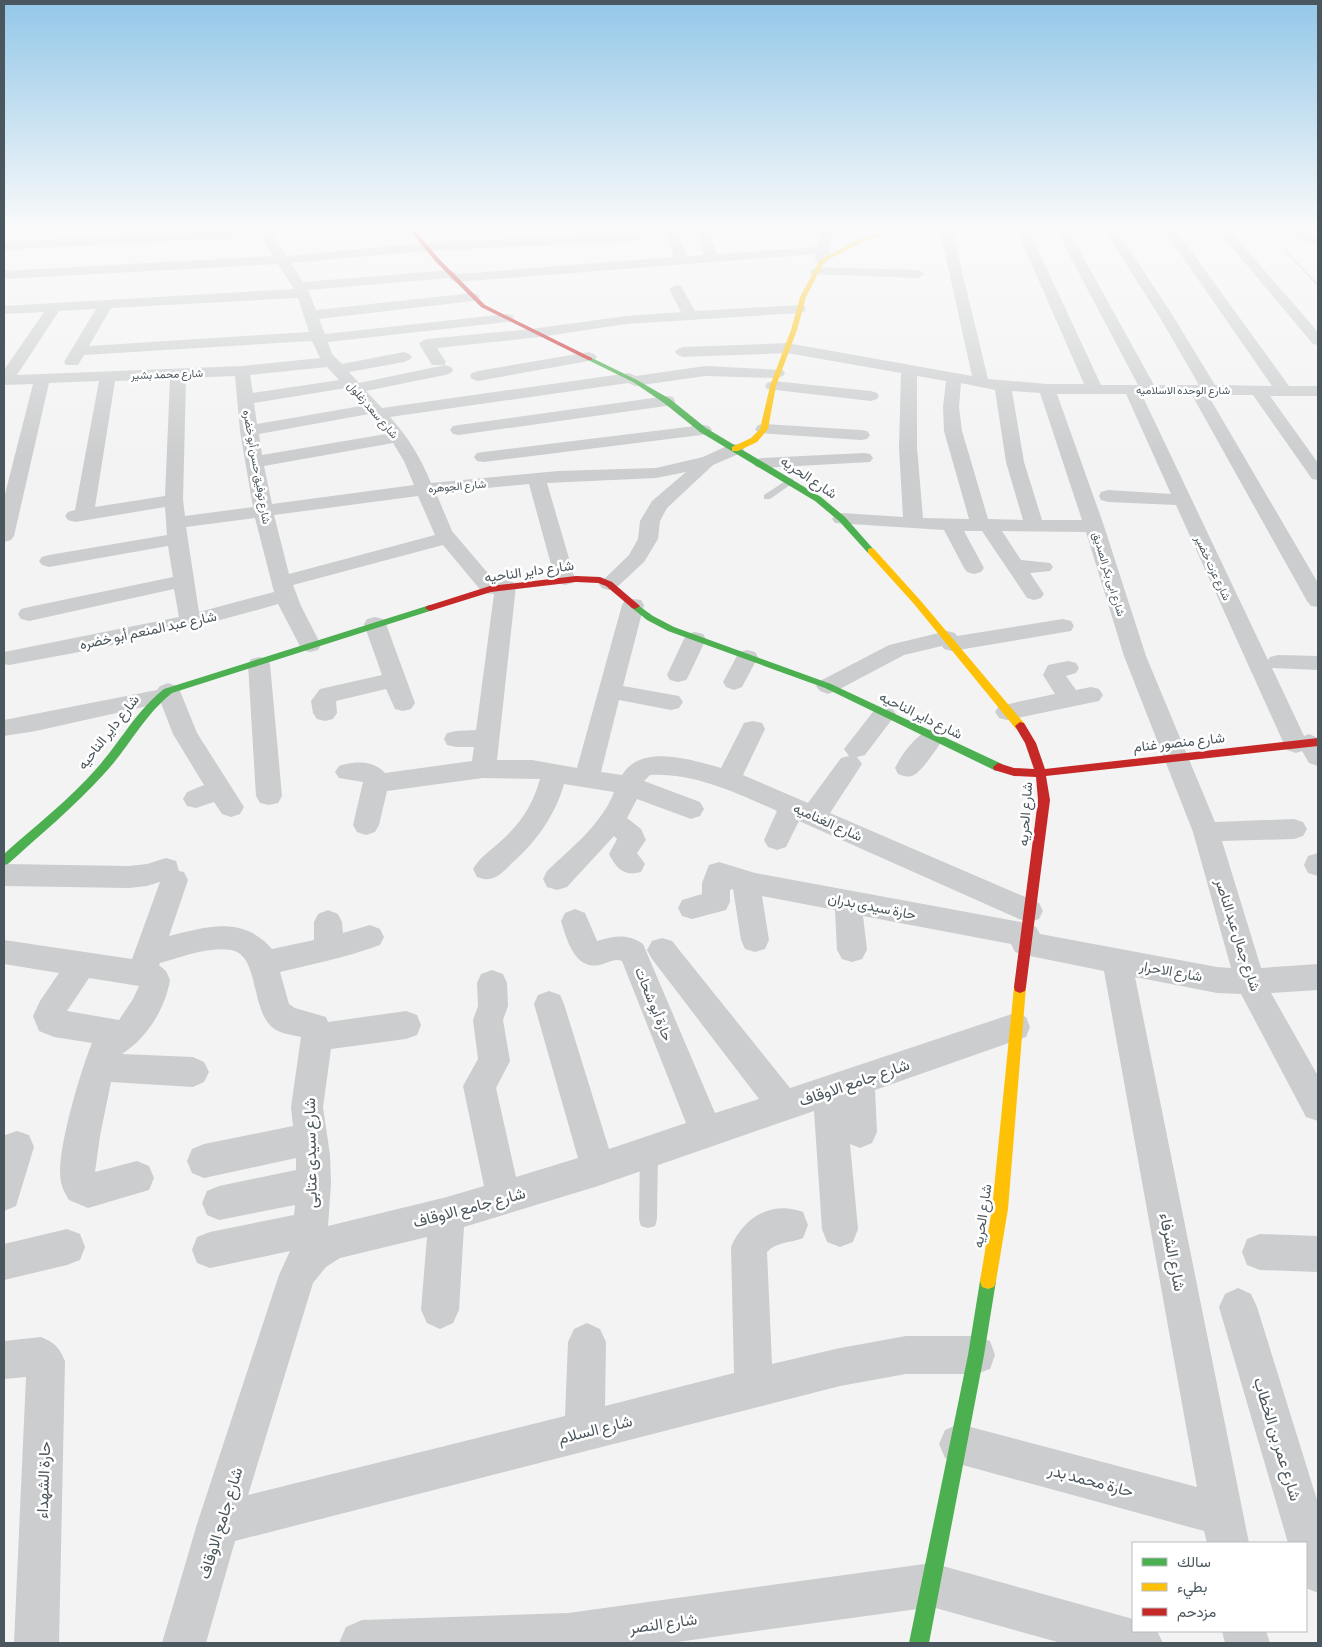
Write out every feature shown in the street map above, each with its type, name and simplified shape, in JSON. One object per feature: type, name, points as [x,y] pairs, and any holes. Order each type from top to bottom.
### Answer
[{"type":"street","points":[[4,311],[134,303]]},
{"type":"street","points":[[147,317],[155,303]]},
{"type":"street","points":[[196,315],[201,303]]},
{"type":"street","points":[[244,313],[245,303]]},
{"type":"street","name":"شارع سعد زغلول","points":[[303,303],[331,362],[398,437],[413,461],[434,516],[447,538],[498,588]]},
{"type":"street","points":[[294,322],[315,327],[437,303]]},
{"type":"street","name":"شارع الحريه","points":[[480,303],[632,379],[667,401],[703,430],[762,463],[818,499],[842,519],[917,602],[1008,712],[1036,751],[1042,773],[1044,800],[1015,1027],[1000,1209],[976,1355],[919,1643]]},
{"type":"street","points":[[684,303],[690,316]]},
{"type":"street","points":[[735,303],[740,312]]},
{"type":"street","points":[[735,449],[754,440],[764,429],[777,374],[801,303]]},
{"type":"street","points":[[962,303],[980,382]]},
{"type":"street","points":[[1056,303],[1095,390]]},
{"type":"street","name":"شارع عزت خضير","points":[[1097,303],[1140,390],[1182,500],[1310,747]]},
{"type":"street","points":[[1158,303],[1318,601]]},
{"type":"street","points":[[1222,303],[1284,391]]},
{"type":"street","points":[[1285,303],[1318,341]]},
{"type":"street","points":[[62,378],[106,304]]},
{"type":"street","points":[[5,380],[56,307]]},
{"type":"street","points":[[79,351],[315,327],[509,319],[646,307]]},
{"type":"street","points":[[245,399],[352,386],[441,366],[427,344],[609,322],[799,309]]},
{"type":"street","points":[[89,334],[108,333]]},
{"type":"street","name":"شارع الوحده الاسلاميه","points":[[683,352],[787,348],[1003,386],[1047,389],[1318,391]]},
{"type":"street","points":[[404,351],[331,362],[350,352],[404,351]]},
{"type":"street","points":[[507,353],[522,368]]},
{"type":"street","points":[[478,376],[589,357]]},
{"type":"street","name":"شارع محمد بشير","points":[[5,380],[242,371],[331,362]]},
{"type":"street","points":[[909,369],[906,446],[908,488],[914,524]]},
{"type":"street","name":"شارع توفيق حسن أبو خضره","points":[[242,371],[249,431],[263,512],[283,588],[310,645]]},
{"type":"street","points":[[249,431],[374,411],[632,379],[705,372],[777,374],[873,373]]},
{"type":"street","points":[[178,374],[174,500],[183,581],[190,622]]},
{"type":"street","points":[[777,374],[871,396]]},
{"type":"street","points":[[108,376],[80,515],[174,500]]},
{"type":"street","points":[[954,377],[951,407],[953,431],[984,525],[1016,566],[1034,594]]},
{"type":"street","points":[[5,527],[10,492],[42,378]]},
{"type":"street","points":[[1003,386],[1015,462],[1034,525]]},
{"type":"street","name":"شارع ابى بكر الصديق","points":[[1047,389],[1094,526],[1134,656],[1176,757]]},
{"type":"street","points":[[1258,391],[1318,475]]},
{"type":"street","points":[[460,430],[667,401]]},
{"type":"street","points":[[764,429],[861,434]]},
{"type":"street","points":[[484,457],[703,430]]},
{"type":"street","points":[[254,462],[398,437]]},
{"type":"street","name":"شارع الجوهره","points":[[49,561],[263,512],[425,489],[536,478],[656,473],[709,461],[735,449]]},
{"type":"street","points":[[762,463],[864,458]]},
{"type":"street","points":[[610,584],[637,558],[648,539],[650,521],[659,505],[709,461]]},
{"type":"street","points":[[536,478],[565,579]]},
{"type":"street","points":[[1108,496],[1182,500]]},
{"type":"street","points":[[842,519],[951,526],[1094,526]]},
{"type":"street","points":[[951,526],[974,568]]},
{"type":"street","points":[[283,588],[447,538]]},
{"type":"street","points":[[1016,566],[1043,566]]},
{"type":"street","name":"شارع داير الناحيه","points":[[4,861],[100,771],[123,743],[146,706],[162,694],[259,664],[375,624],[498,588],[565,579],[587,578],[610,584],[633,604],[664,626],[695,639],[828,686],[990,765],[1014,772],[1042,773]]},
{"type":"street","points":[[29,614],[183,581]]},
{"type":"street","name":"شارع عبد المنعم أبو خضره","points":[[9,658],[65,649],[190,622],[283,588]]},
{"type":"street","points":[[483,769],[498,588]]},
{"type":"street","points":[[588,777],[633,604]]},
{"type":"street","points":[[375,624],[403,703]]},
{"type":"street","points":[[828,686],[897,650],[1063,626]]},
{"type":"street","points":[[678,675],[695,639]]},
{"type":"street","points":[[734,682],[746,657]]},
{"type":"street","points":[[1278,662],[1318,663]]},
{"type":"street","points":[[259,664],[269,796]]},
{"type":"street","points":[[1008,712],[1080,698],[1054,675],[1056,670],[1068,668]]},
{"type":"street","points":[[325,713],[323,701],[328,696],[394,679]]},
{"type":"street","points":[[610,691],[671,702]]},
{"type":"street","points":[[4,728],[36,723],[162,694],[225,798],[196,799]]},
{"type":"street","points":[[776,840],[853,757],[884,714]]},
{"type":"street","points":[[728,779],[754,729]]},
{"type":"street","points":[[907,768],[932,737]]},
{"type":"street","points":[[456,739],[487,738]]},
{"type":"street","name":"شارع منصور غنام","points":[[1042,773],[1176,757],[1310,747]]},
{"type":"street","name":"شارع جمال عبد الناصر","points":[[1176,757],[1206,832],[1250,982],[1318,1106]]},
{"type":"street","name":"شارع الغناميه","points":[[557,879],[601,834],[612,820],[635,774],[642,768],[652,765],[700,771],[728,779],[804,811],[1027,930]]},
{"type":"street","points":[[376,784],[483,769],[532,769],[588,777],[630,786],[691,809]]},
{"type":"street","points":[[348,772],[369,772],[376,778],[366,825]]},
{"type":"street","points":[[487,868],[520,841],[538,819],[550,795],[555,772]]},
{"type":"street","points":[[612,820],[632,836],[633,840],[623,850],[622,854],[631,864]]},
{"type":"street","points":[[1206,832],[1294,829]]},
{"type":"street","points":[[4,875],[129,877],[170,874],[147,968],[155,980],[154,987],[125,1035],[106,1048],[99,1067],[80,1149],[78,1182],[81,1188],[88,1191],[137,1178]]},
{"type":"street","points":[[692,908],[716,902],[716,883],[732,877],[755,940]]},
{"type":"street","name":"حارة سيدى بدران","points":[[732,877],[848,901],[1027,930]]},
{"type":"street","points":[[848,901],[852,950]]},
{"type":"street","name":"حارة أبو شحات","points":[[575,921],[586,950],[591,953],[615,946],[622,946],[633,953],[707,1132]]},
{"type":"street","name":"شارع الاحرار","points":[[1027,930],[1117,961],[1217,980],[1250,982],[1318,976]]},
{"type":"street","points":[[262,963],[328,935],[370,937]]},
{"type":"street","points":[[4,952],[81,966],[147,968],[209,938],[231,938],[249,944],[261,957],[276,1012],[286,1020],[315,1027],[316,1037],[406,1025]]},
{"type":"street","points":[[662,950],[784,1106]]},
{"type":"street","name":"شارع الشرفاء","points":[[1117,961],[1225,1529]]},
{"type":"street","points":[[81,966],[51,1010],[48,1016],[50,1021],[125,1035]]},
{"type":"street","points":[[492,983],[493,1006],[488,1020],[488,1028],[494,1061],[479,1086],[504,1199]]},
{"type":"street","points":[[549,1004],[598,1169]]},
{"type":"street","name":"شارع جامع الاوقاف","points":[[184,1643],[218,1524],[308,1245],[320,1248],[336,1241],[447,1215],[504,1199],[649,1152],[1015,1027]]},
{"type":"street","name":"شارع سيدى عتابى","points":[[308,1245],[314,1184],[313,1155],[307,1107],[316,1037]]},
{"type":"street","points":[[99,1067],[193,1072]]},
{"type":"street","points":[[844,1085],[860,1132]]},
{"type":"street","points":[[840,1229],[844,1085]]},
{"type":"street","points":[[204,1161],[310,1139]]},
{"type":"street","points":[[4,1194],[17,1147]]},
{"type":"street","points":[[219,1204],[314,1184]]},
{"type":"street","points":[[440,1310],[447,1215]]},
{"type":"street","points":[[754,1388],[749,1247],[759,1233],[773,1226],[790,1225]]},
{"type":"street","points":[[210,1250],[308,1245]]},
{"type":"street","points":[[4,1262],[67,1248]]},
{"type":"street","points":[[1260,1252],[1318,1254]]},
{"type":"street","name":"شارع عمر بن الخطاب","points":[[1238,1307],[1318,1571]]},
{"type":"street","points":[[585,1431],[587,1342]]},
{"type":"street","name":"شارع السلام","points":[[218,1524],[840,1367],[906,1355],[976,1355]]},
{"type":"street","name":"حارة الشهداء","points":[[4,1360],[41,1356],[46,1361],[47,1369],[36,1643]]},
{"type":"street","name":"حارة محمد بدر","points":[[959,1444],[1225,1529]]},
{"type":"street","points":[[932,1585],[1140,1643]]},
{"type":"street","name":"شارع النصر","points":[[362,1643],[568,1635],[932,1585]]},
{"type":"lane","points":[[767,497],[790,481]]},
{"type":"lane","points":[[648,1219],[649,1152]]},
{"type":"traffic: fast","points":[[590,359],[635,381],[667,401],[703,430],[818,499],[842,519],[871,551]]},
{"type":"traffic: fast","points":[[635,606],[650,618],[671,629],[828,686],[998,767]]},
{"type":"traffic: fast","points":[[4,861],[89,784],[109,762],[139,719],[157,699],[168,691],[430,608]]},
{"type":"traffic: fast","points":[[919,1643],[976,1355],[988,1281]]},
{"type":"traffic: slow","points":[[735,449],[754,440],[764,429],[773,386],[794,330],[801,303]]},
{"type":"traffic: slow","points":[[871,551],[917,602],[1020,726]]},
{"type":"traffic: slow","points":[[988,1281],[1000,1209],[1020,987]]},
{"type":"traffic: jam","points":[[480,303],[590,359]]},
{"type":"traffic: jam","points":[[430,608],[490,589],[576,579],[600,580],[609,584],[635,606]]},
{"type":"traffic: jam","points":[[1020,726],[1031,743],[1038,761],[1044,800],[1020,987]]},
{"type":"traffic: jam","points":[[998,767],[1014,772],[1043,773],[1318,742]]}]
